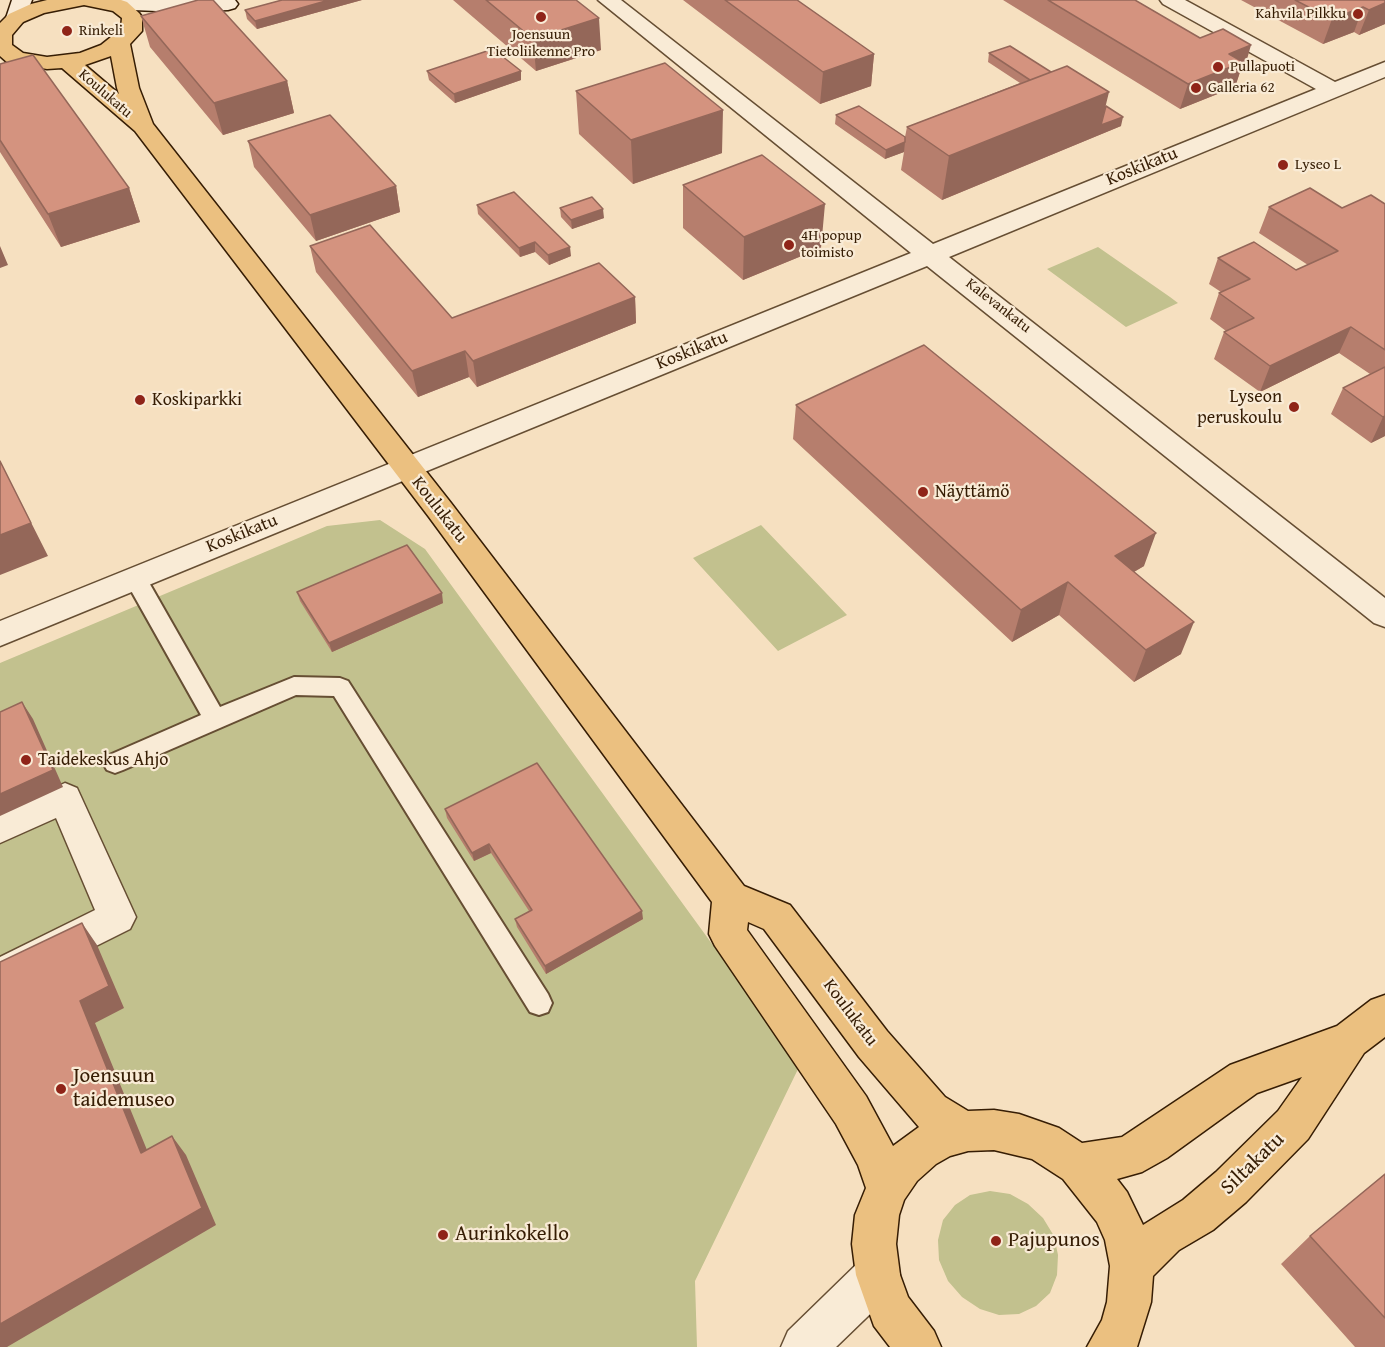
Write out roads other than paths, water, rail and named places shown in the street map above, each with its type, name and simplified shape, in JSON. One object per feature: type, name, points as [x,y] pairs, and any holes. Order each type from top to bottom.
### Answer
[{"type":"main road","points":[[28,61],[8,53],[2,47],[0,40],[19,9],[38,8],[78,0]]},
{"type":"main road","name":"Koulukatu","points":[[100,1],[127,11],[132,17],[125,37],[128,88],[142,126]]},
{"type":"main road","points":[[0,68],[28,61],[68,62],[97,55],[125,37]]},
{"type":"main road","name":"Koulukatu","points":[[68,62],[142,126],[406,468],[731,898],[777,917],[873,1044],[930,1110],[950,1125],[969,1131]]},
{"type":"main road","points":[[731,898],[728,934],[851,1110],[877,1157],[887,1188]]},
{"type":"main road","name":"Siltakatu","points":[[1078,1164],[1127,1157],[1152,1143],[1244,1079],[1350,1040],[1385,1013]]},
{"type":"main road","name":"Siltakatu","points":[[1132,1266],[1164,1235],[1198,1215],[1231,1187],[1293,1125],[1350,1040]]},
{"type":"main road","points":[[918,1347],[890,1310],[878,1275],[874,1244],[877,1215],[887,1188],[902,1166],[921,1149],[943,1137],[969,1131],[994,1130],[1019,1134],[1044,1143],[1078,1164],[1112,1207],[1126,1238],[1132,1266],[1130,1302],[1121,1342]]},
{"type":"street","name":"Kalevankatu","points":[[608,0],[966,281],[1385,615]]},
{"type":"street","points":[[1170,0],[1334,90]]},
{"type":"street","points":[[100,1],[180,6],[234,2]]},
{"type":"street","points":[[125,37],[234,2]]},
{"type":"street","name":"Koskikatu","points":[[0,634],[1385,69]]},
{"type":"street","points":[[0,828],[65,798],[117,917],[0,976]]},
{"type":"street","points":[[804,1347],[878,1275]]},
{"type":"lane","points":[[135,578],[215,719]]},
{"type":"lane","points":[[115,763],[294,686],[340,687],[538,1003]]},
{"type":"place","name":"Kahvila Pilkku","points":[[1358,14]]},
{"type":"place","name":"Joensuun Tietoliikenne Pro","points":[[541,17]]},
{"type":"place","name":"Rinkeli","points":[[67,31]]},
{"type":"place","name":"Pullapuoti","points":[[1218,67]]},
{"type":"place","name":"Galleria 62","points":[[1196,88]]},
{"type":"place","name":"Lyseo L","points":[[1283,165]]},
{"type":"place","name":"4H popup toimisto","points":[[789,245]]},
{"type":"place","name":"Koskiparkki","points":[[140,400]]},
{"type":"place","name":"Lyseon peruskoulu","points":[[1294,407]]},
{"type":"place","name":"Näyttämö","points":[[923,492]]},
{"type":"place","name":"Taidekeskus Ahjo","points":[[26,760]]},
{"type":"place","name":"Joensuun taidemuseo","points":[[61,1089]]},
{"type":"place","name":"Aurinkokello","points":[[443,1235]]},
{"type":"place","name":"Pajupunos","points":[[996,1241]]}]
